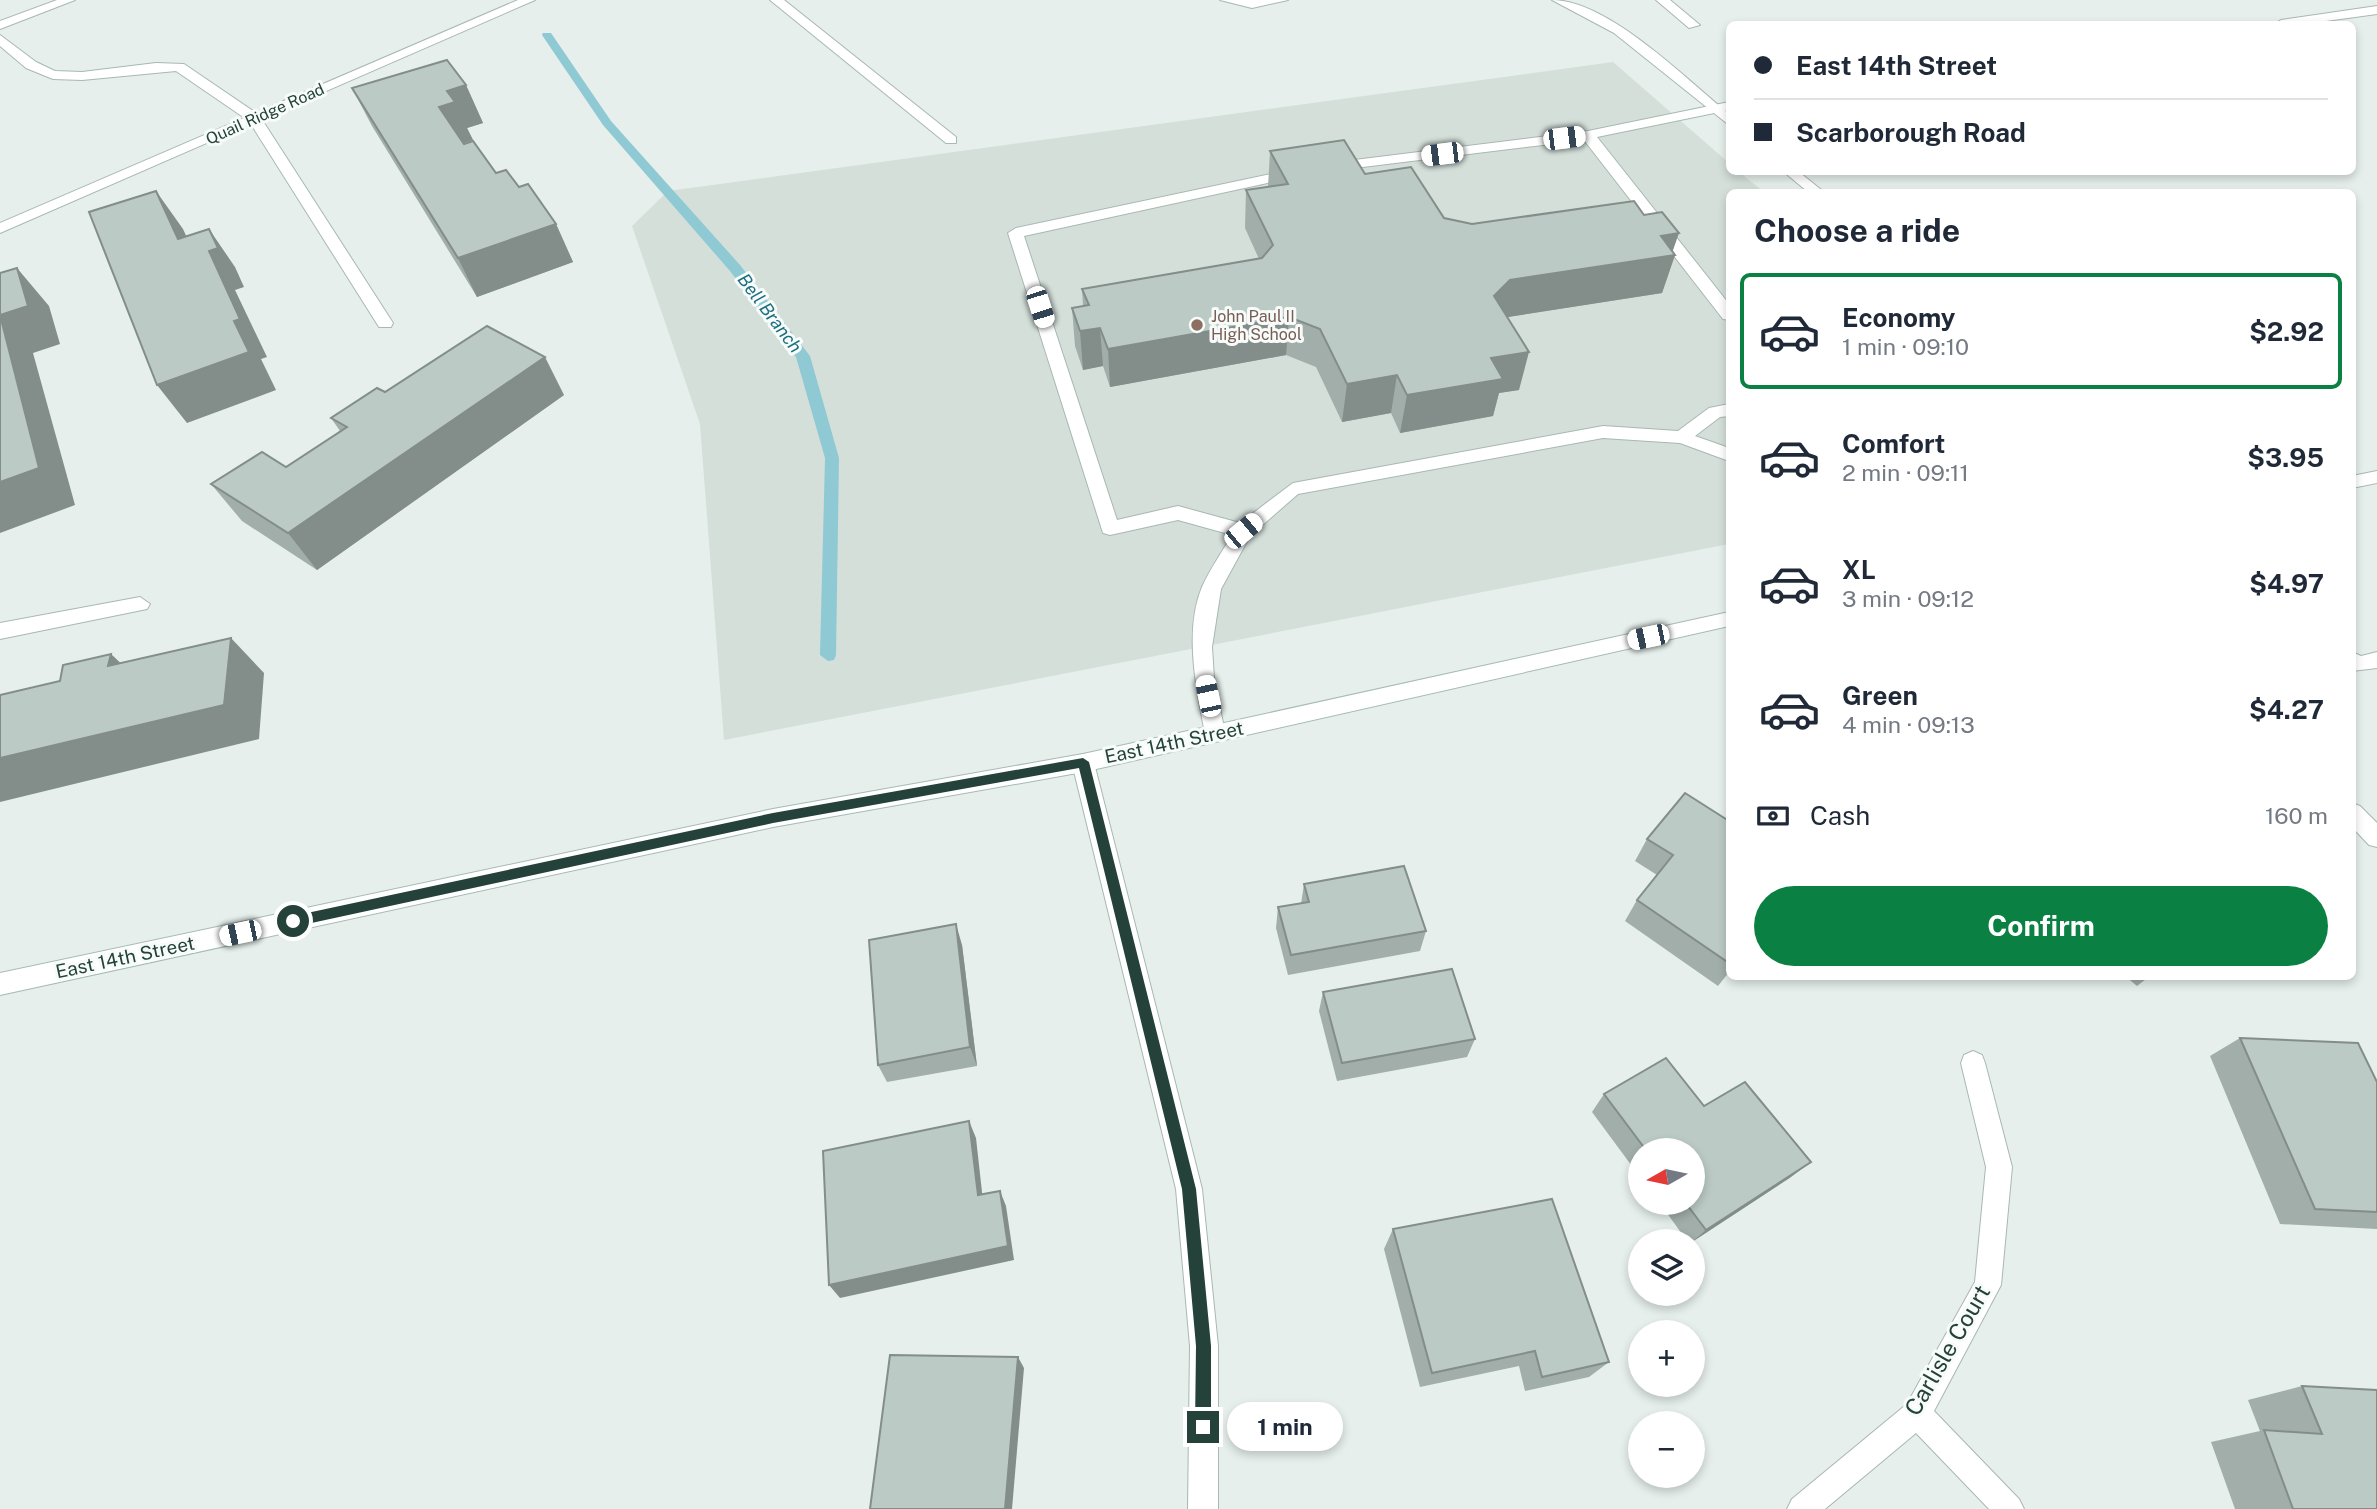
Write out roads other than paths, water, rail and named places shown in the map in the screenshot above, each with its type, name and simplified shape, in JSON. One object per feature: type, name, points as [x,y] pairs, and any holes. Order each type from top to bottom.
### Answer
[{"type":"street","points":[[0,25],[69,0]]},
{"type":"street","name":"Quail Ridge Road","points":[[0,228],[529,0]]},
{"type":"street","points":[[776,0],[951,140]]},
{"type":"street","points":[[1227,0],[1252,4],[1282,0]]},
{"type":"street","points":[[1558,0],[1619,30],[1722,108]]},
{"type":"street","points":[[1662,0],[1694,26]]},
{"type":"street","points":[[2302,21],[2377,10]]},
{"type":"street","points":[[0,39],[31,65],[53,75],[82,76],[156,67],[179,67],[254,118],[385,324]]},
{"type":"street","points":[[1243,531],[1178,513],[1110,528],[1016,233],[1261,178],[1588,135],[1722,108]]},
{"type":"street","points":[[1588,135],[1726,311]]},
{"type":"street","points":[[1795,175],[1813,189]]},
{"type":"street","points":[[1682,437],[1715,412],[1726,410]]},
{"type":"street","points":[[1215,733],[1204,678],[1203,631],[1211,589],[1243,531],[1293,489],[1603,432],[1682,437],[1726,454]]},
{"type":"street","points":[[2356,481],[2377,477]]},
{"type":"street","points":[[0,631],[140,604]]},
{"type":"street","name":"East 14th Street","points":[[0,984],[773,818],[1083,762],[1726,620]]},
{"type":"street","points":[[2356,663],[2377,660]]},
{"type":"street","points":[[1083,762],[1189,1189],[1204,1346],[1203,1509]]},
{"type":"street","points":[[2356,816],[2377,838]]},
{"type":"street","name":"Carlisle Court","points":[[1802,1509],[1917,1415],[1988,1285],[1999,1167],[1973,1063]]},
{"type":"street","points":[[1917,1415],[2009,1509]]},
{"type":"waterway","name":"Bell Branch","points":[[547,35],[607,123],[735,268],[803,356],[832,458],[828,655]]},
{"type":"place","name":"John Paul II High School","points":[[1197,325]]}]
